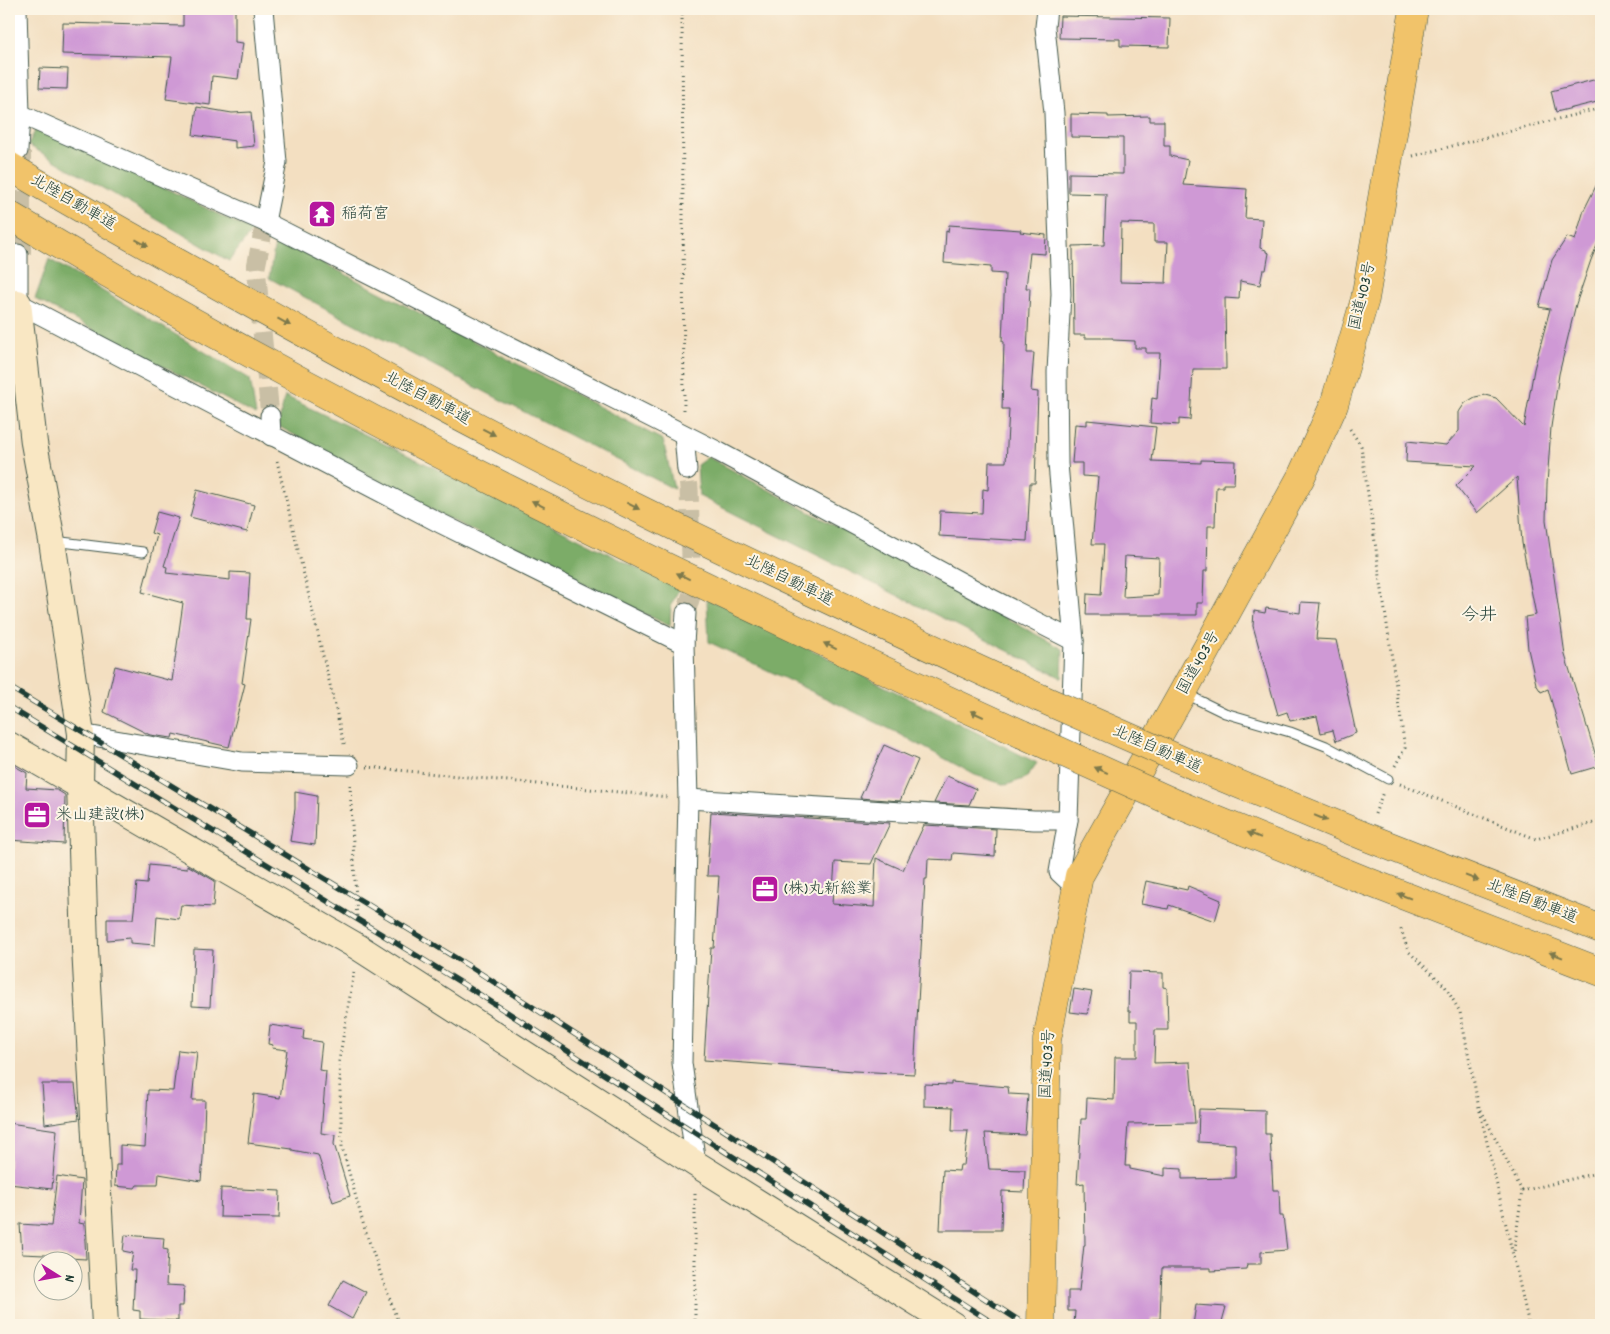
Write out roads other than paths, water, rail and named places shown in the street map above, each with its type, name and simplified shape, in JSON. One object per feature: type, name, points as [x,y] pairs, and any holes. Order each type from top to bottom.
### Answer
[{"type":"highway","name":"国道403号","points":[[1041,1325],[1047,1040],[1079,876],[1301,477],[1334,405],[1365,299],[1414,9]]},
{"type":"highway","name":"北陸自動車道","points":[[13,158],[51,192],[236,296],[438,406],[640,509],[842,607],[1040,698],[1195,766],[1364,836],[1601,929]]},
{"type":"highway","points":[[9,215],[228,340],[426,447],[623,547],[839,650],[1177,804],[1366,881],[1601,972]]},
{"type":"street","points":[[13,158],[20,114],[17,9]]},
{"type":"street","points":[[263,9],[277,162],[265,222]]},
{"type":"street","points":[[1047,9],[1045,27],[1054,113],[1062,294],[1057,372],[1058,464],[1074,641],[1068,820],[1059,872],[1076,888]]},
{"type":"street","points":[[20,114],[265,222],[684,436],[719,452],[1074,641]]},
{"type":"street","points":[[18,254],[18,302],[34,443],[52,541],[81,734],[80,785],[85,947],[105,1325]]},
{"type":"street","points":[[18,302],[440,523],[684,644]]},
{"type":"street","points":[[270,416],[271,436]]},
{"type":"street","points":[[684,436],[687,470]]},
{"type":"street","points":[[686,613],[684,644],[688,799],[682,1063],[696,1164]]},
{"type":"street","points":[[81,734],[242,762],[349,765]]},
{"type":"street","points":[[9,745],[358,947],[696,1164],[953,1325]]},
{"type":"street","points":[[688,799],[1034,820],[1068,820]]},
{"type":"lane","points":[[52,541],[143,552]]},
{"type":"lane","points":[[1183,692],[1225,713],[1290,732],[1326,746],[1388,779]]},
{"type":"tunnel","points":[[18,152],[18,254]]},
{"type":"tunnel","points":[[265,222],[256,267],[270,416]]},
{"type":"tunnel","points":[[686,613],[692,593],[687,470]]},
{"type":"railway","points":[[9,687],[469,966],[1026,1325]]},
{"type":"railway","points":[[9,707],[460,982],[996,1325]]},
{"type":"place","name":"稲荷宮","points":[[322,214]]},
{"type":"place","name":"米山建設(株)","points":[[37,815]]},
{"type":"place","name":"(株)丸新総業","points":[[765,889]]},
{"type":"district","name":"今井","points":[[1479,616]]}]
